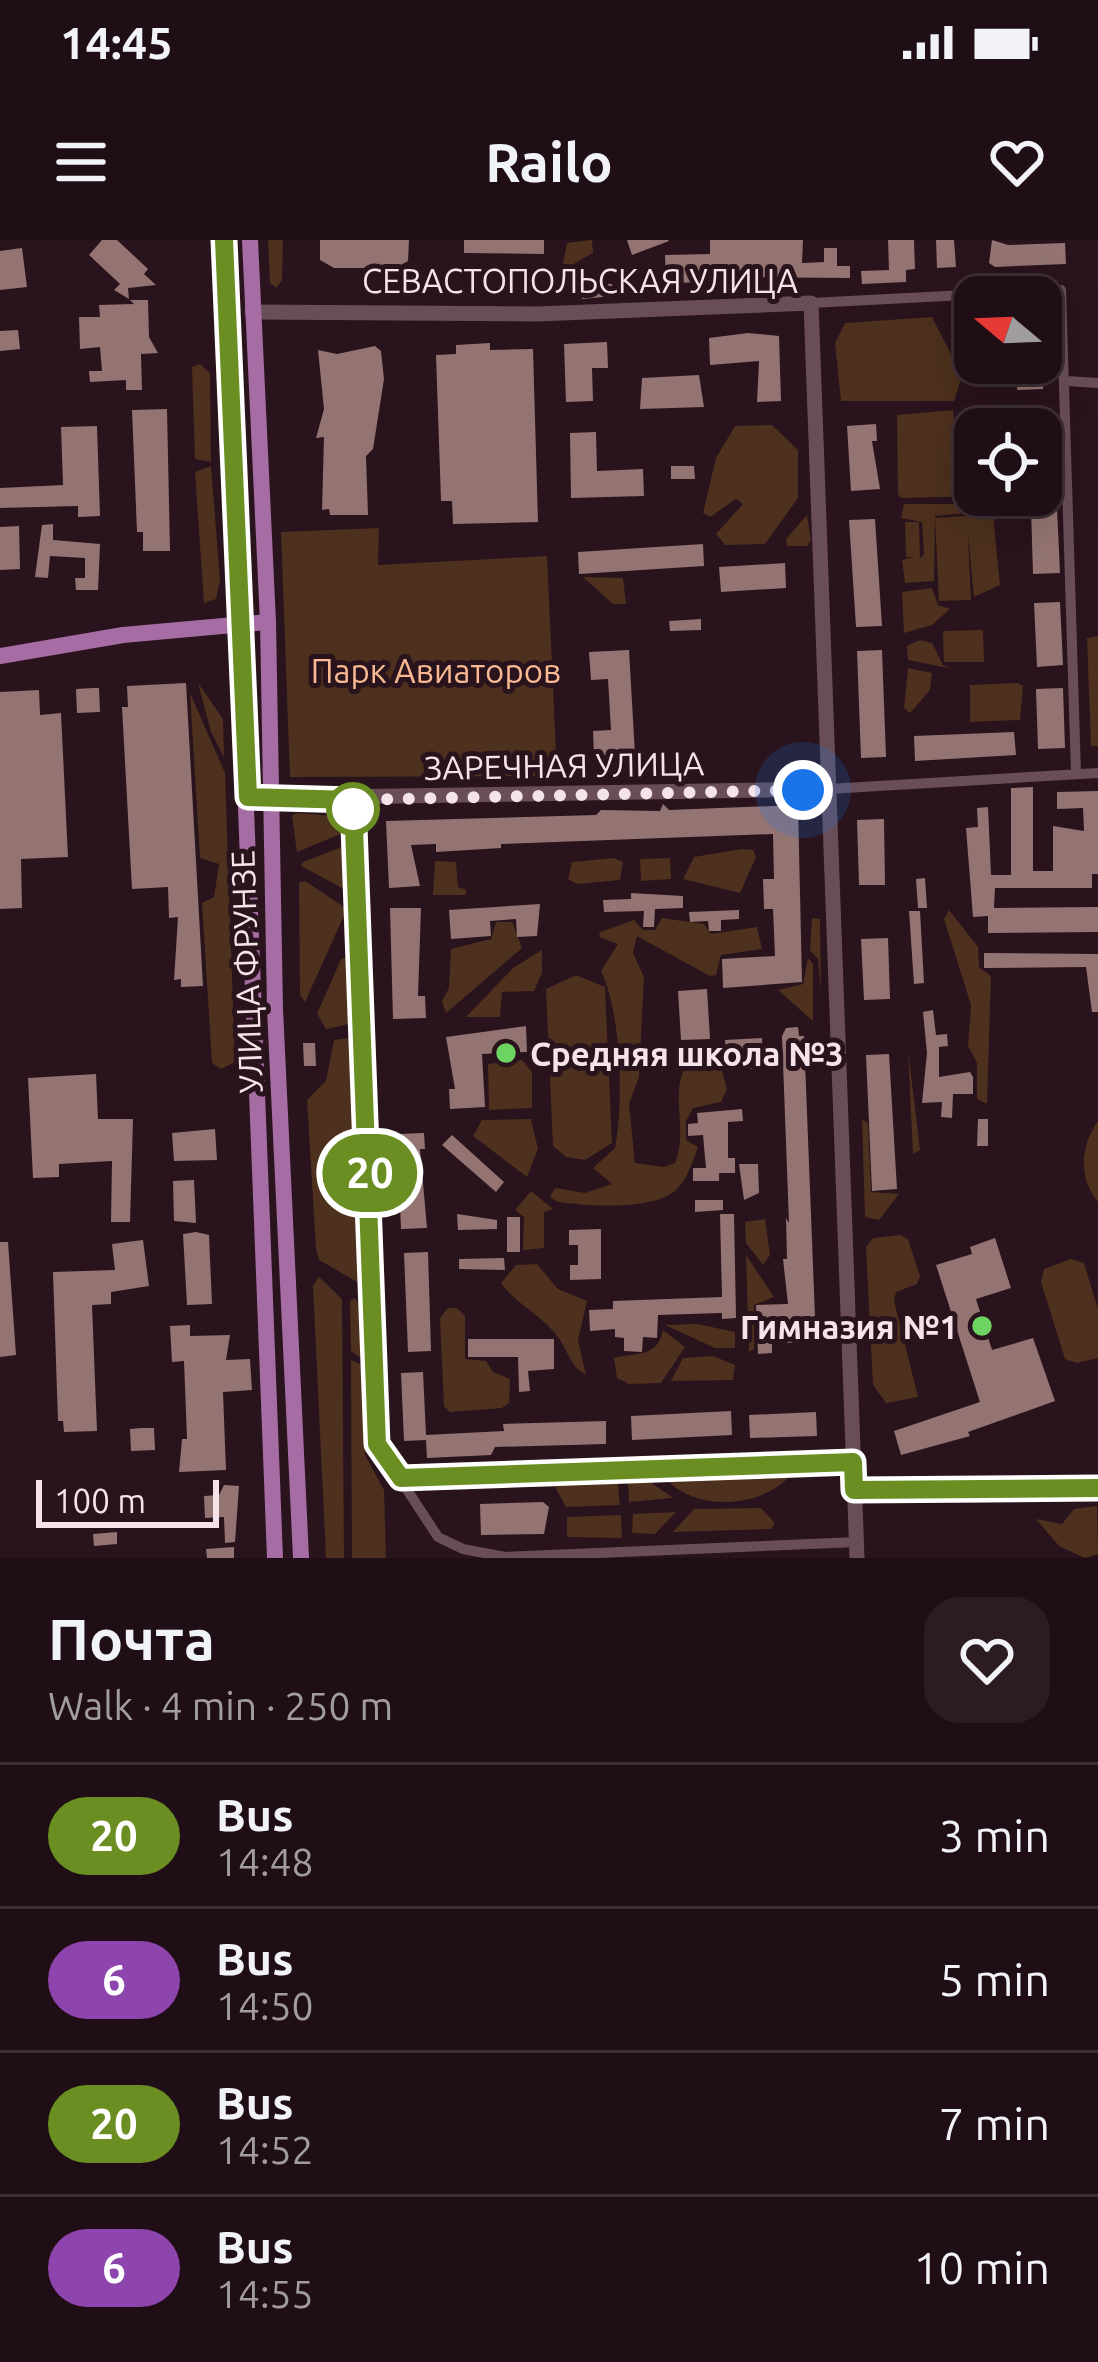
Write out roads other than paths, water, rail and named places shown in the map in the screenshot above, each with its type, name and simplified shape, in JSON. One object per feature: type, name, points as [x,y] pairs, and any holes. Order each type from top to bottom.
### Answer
[{"type":"main road","name":"УЛИЦА ФРУНЗЕ","points":[[224,240],[275,1558]]},
{"type":"main road","name":"УЛИЦА ФРУНЗЕ","points":[[250,240],[301,1558]]},
{"type":"main road","name":"СЕВАСТОПОЛЬСКАЯ УЛИЦА","points":[[252,312],[537,314],[811,303],[856,1550]]},
{"type":"main road","points":[[225,314],[252,312]]},
{"type":"main road","points":[[0,656],[268,622]]},
{"type":"main road","name":"ЗАРЕЧНАЯ УЛИЦА","points":[[248,797],[353,800],[828,789]]},
{"type":"main road","points":[[854,1490],[1098,1488]]},
{"type":"street","points":[[811,303],[1061,290],[1076,774]]},
{"type":"street","points":[[1067,381],[1098,382]]},
{"type":"street","name":"ЗАРЕЧНАЯ УЛИЦА","points":[[828,789],[1098,773]]},
{"type":"street","points":[[353,800],[377,1444],[438,1537],[487,1555],[856,1550]]},
{"type":"street","points":[[401,1478],[853,1462]]},
{"type":"place","name":"Средняя школа №3","points":[[506,1053]]},
{"type":"place","name":"Гимназия №1","points":[[982,1326]]},
{"type":"park label","name":"Парк Авиаторов","points":[[436,670]]}]
